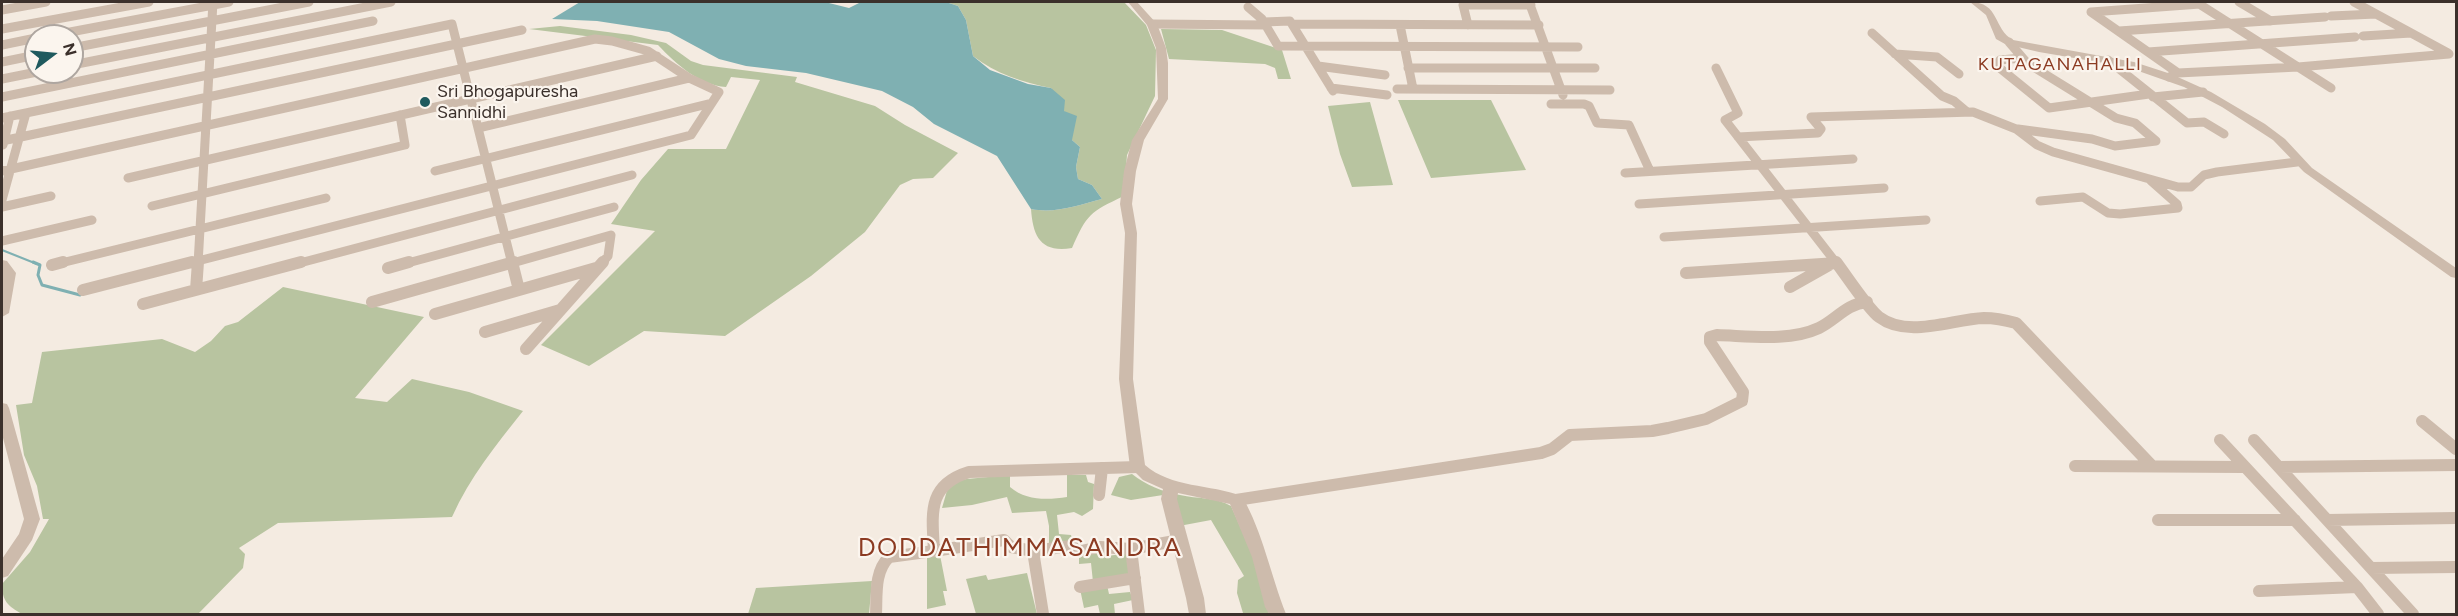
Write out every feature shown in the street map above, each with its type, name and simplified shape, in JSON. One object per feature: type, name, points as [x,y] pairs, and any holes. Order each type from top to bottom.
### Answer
[{"type":"street","points":[[2,10],[46,2]]},
{"type":"street","points":[[99,2],[98,8],[103,10]]},
{"type":"street","points":[[2,29],[149,2]]},
{"type":"street","points":[[84,29],[213,3],[229,2]]},
{"type":"street","points":[[84,46],[309,2]]},
{"type":"street","points":[[84,63],[211,38],[362,4],[391,2]]},
{"type":"street","points":[[1132,2],[1152,24],[1161,48],[1163,99],[1138,140],[1130,171],[1126,204],[1131,232],[1125,379],[1138,467],[1145,475],[1172,487],[1221,495],[1236,500],[1541,453],[1552,449],[1570,435],[1652,431],[1706,419],[1742,401],[1743,392],[1710,342],[1710,337],[1717,335],[1779,336],[1818,329],[1846,307],[1858,302],[1867,302]]},
{"type":"street","points":[[1974,2],[1990,14],[2000,37],[2009,42],[2174,75],[2449,54],[2354,2]]},
{"type":"street","points":[[2239,2],[2272,22]]},
{"type":"street","points":[[196,290],[213,3]]},
{"type":"street","points":[[1468,25],[1462,5],[1530,3],[1566,104]]},
{"type":"street","points":[[2331,88],[2198,3],[2091,12],[2148,52],[2174,75],[2275,136],[2288,148],[2297,162],[2457,274]]},
{"type":"street","points":[[362,4],[368,22],[367,42]]},
{"type":"street","points":[[1248,7],[1265,24],[1278,46],[1578,47]]},
{"type":"street","points":[[2119,31],[2376,14]]},
{"type":"street","points":[[1152,24],[1265,24],[1290,21],[1332,89],[1387,95]]},
{"type":"street","points":[[2,97],[368,22]]},
{"type":"street","points":[[519,290],[505,236],[486,158],[478,128],[464,71],[457,44],[452,24],[6,117],[2,143],[207,97],[457,44],[522,30]]},
{"type":"street","points":[[1293,24],[1539,25]]},
{"type":"street","points":[[1400,25],[1413,89]]},
{"type":"street","points":[[1872,33],[1942,96],[1954,101],[1967,112]]},
{"type":"street","points":[[2148,52],[2411,33]]},
{"type":"street","points":[[2,45],[24,40]]},
{"type":"street","points":[[5,173],[464,71],[612,41],[648,51],[689,78],[719,92],[691,135],[83,290]]},
{"type":"street","points":[[2009,42],[2022,58],[2088,103],[2116,118],[2131,121],[2156,141],[2115,146],[2092,139],[2016,129]]},
{"type":"street","points":[[1895,54],[1937,57],[1959,74]]},
{"type":"street","points":[[128,178],[657,56]]},
{"type":"street","points":[[2,62],[24,57]]},
{"type":"street","points":[[2022,58],[2000,60],[1996,64],[2045,106],[2054,108],[2151,95],[2203,92]]},
{"type":"street","points":[[2108,60],[2187,123],[2204,122],[2223,134]]},
{"type":"street","points":[[1318,66],[1385,75]]},
{"type":"street","points":[[1408,68],[1595,68]]},
{"type":"street","points":[[1716,68],[1738,113],[1725,120],[1834,263],[1879,317],[1892,325],[1910,327],[1998,318],[2016,323],[2152,466]]},
{"type":"street","points":[[2,79],[24,75]]},
{"type":"street","points":[[478,128],[689,78]]},
{"type":"street","points":[[1397,89],[1610,90]]},
{"type":"street","points":[[435,171],[712,103]]},
{"type":"street","points":[[1551,104],[1584,104],[1589,106],[1597,123],[1629,125],[1650,171]]},
{"type":"street","points":[[1738,136],[1818,133],[1821,129],[1811,117],[1967,112],[1979,113],[2016,129],[2037,145],[2053,153],[2172,186],[2191,187],[2204,176],[2217,172],[2297,162]]},
{"type":"street","points":[[2,200],[5,173],[26,113]]},
{"type":"street","points":[[152,206],[405,145],[400,115]]},
{"type":"street","points":[[1625,173],[1853,159]]},
{"type":"street","points":[[143,304],[632,175]]},
{"type":"street","points":[[2040,201],[2083,197],[2108,213],[2120,214],[2178,208],[2177,204],[2146,177]]},
{"type":"street","points":[[1639,204],[1884,188]]},
{"type":"street","points":[[2,207],[51,196]]},
{"type":"street","points":[[52,265],[326,198]]},
{"type":"street","points":[[388,268],[614,207]]},
{"type":"street","points":[[2,241],[92,220]]},
{"type":"street","points":[[1664,237],[1926,220]]},
{"type":"street","points":[[372,302],[611,235],[608,256],[526,349]]},
{"type":"street","points":[[1686,273],[1834,263]]},
{"type":"street","points":[[1790,287],[1834,263]]},
{"type":"street","points":[[2,264],[9,273],[2,313]]},
{"type":"street","points":[[435,314],[598,268]]},
{"type":"street","points":[[485,332],[560,310]]},
{"type":"street","points":[[2,408],[32,519],[26,536],[2,571]]},
{"type":"street","points":[[2422,421],[2457,449]]},
{"type":"street","points":[[2220,440],[2357,587],[2378,615]]},
{"type":"street","points":[[2254,440],[2413,615]]},
{"type":"street","points":[[2279,467],[2457,465]]},
{"type":"street","points":[[2075,466],[2243,467]]},
{"type":"street","points":[[934,551],[933,506],[942,483],[954,475],[969,472],[1138,467]]},
{"type":"street","points":[[1099,495],[1102,468]]},
{"type":"street","points":[[1172,487],[1169,499],[1196,598],[1197,615]]},
{"type":"street","points":[[1236,500],[1258,554],[1266,580],[1269,601],[1278,615]]},
{"type":"street","points":[[2327,520],[2457,518]]},
{"type":"street","points":[[2158,520],[2295,520]]},
{"type":"street","points":[[876,615],[878,581],[884,560],[889,557],[1004,540],[1011,547],[1033,551],[1071,546],[1081,551],[1100,547],[1131,549],[1180,540]]},
{"type":"street","points":[[1131,549],[1139,615]]},
{"type":"street","points":[[1033,551],[1043,615]]},
{"type":"street","points":[[2371,568],[2457,567]]},
{"type":"street","points":[[1080,587],[1136,578]]},
{"type":"street","points":[[2259,591],[2357,587]]},
{"type":"green space","points":[[946,2],[1124,2],[1146,25],[1156,50],[1155,96],[1127,155],[1124,196],[1091,215],[1072,248],[1053,248],[1041,241],[1034,228],[1031,209],[1058,210],[1102,199],[1092,185],[1078,179],[1076,167],[1080,147],[1072,140],[1064,111],[1051,88],[1010,76],[991,68],[973,56],[966,20],[958,6]]},
{"type":"green space","points":[[560,26],[631,35],[666,43],[691,61],[703,65],[797,77],[795,82],[875,106],[958,153],[933,178],[913,179],[900,185],[865,232],[811,276],[725,336],[644,331],[589,366],[541,345],[655,231],[611,224],[641,180],[668,149],[726,149],[760,80],[731,77],[726,87],[716,85],[697,78],[658,45],[529,29]]},
{"type":"green space","points":[[1161,29],[1222,30],[1282,50],[1291,79],[1278,79],[1275,68],[1265,64],[1169,59]]},
{"type":"green space","points":[[1398,100],[1491,100],[1526,170],[1431,178]]},
{"type":"green space","points":[[1370,102],[1393,185],[1352,187],[1340,154],[1328,106]]},
{"type":"green space","points":[[283,287],[424,317],[355,398],[387,402],[412,379],[469,392],[523,411],[475,475],[452,517],[278,523],[239,548],[245,554],[243,568],[198,614],[22,614],[10,605],[3,595],[2,584],[30,552],[49,519],[43,519],[37,486],[24,455],[16,405],[32,403],[42,352],[162,339],[195,352],[211,341],[225,326],[238,322]]},
{"type":"green space","points":[[1132,474],[1149,485],[1167,492],[1213,500],[1231,506],[1260,571],[1269,614],[1238,614],[1243,613],[1237,593],[1238,580],[1244,576],[1211,520],[1179,526],[1163,495],[1131,500],[1111,495],[1119,477]]},
{"type":"green space","points":[[1010,475],[1010,487],[1016,492],[1045,499],[1067,497],[1067,475],[1086,475],[1088,482],[1094,484],[1093,509],[1082,516],[1074,512],[1057,515],[1059,534],[1071,535],[1073,542],[1049,544],[1046,511],[1012,513],[1007,497],[972,505],[942,508],[948,487],[956,480]]},
{"type":"green space","points":[[1103,552],[1107,556],[1129,553],[1131,575],[1093,582],[1091,563],[1079,564],[1079,556]]},
{"type":"green space","points":[[940,555],[947,591],[943,591],[946,605],[927,609],[927,557]]},
{"type":"green space","points":[[1027,573],[1037,614],[976,614],[966,579],[986,575],[988,580]]},
{"type":"green space","points":[[872,581],[869,614],[748,614],[756,588]]},
{"type":"green space","points":[[1107,585],[1109,594],[1130,592],[1133,600],[1114,604],[1115,614],[1100,614],[1098,605],[1084,608],[1080,589]]},
{"type":"water","points":[[580,2],[825,2],[849,8],[861,2],[946,2],[958,6],[966,20],[973,56],[990,70],[1028,84],[1051,88],[1065,100],[1064,111],[1077,116],[1072,140],[1080,147],[1076,167],[1078,179],[1092,185],[1102,199],[1058,210],[1031,209],[997,156],[934,124],[913,107],[882,91],[806,73],[746,66],[719,59],[669,32],[597,21],[552,19]]},
{"type":"waterway","points":[[2,250],[37,264]]},
{"type":"waterway","points":[[33,262],[40,265],[38,275],[42,285],[80,295]]},
{"type":"place","name":"Sri Bhogapuresha Sannidhi","points":[[425,102]]},
{"type":"district","name":"KUTAGANAHALLI","points":[[2060,65]]},
{"type":"district","name":"DODDATHIMMASANDRA","points":[[1020,548]]}]
